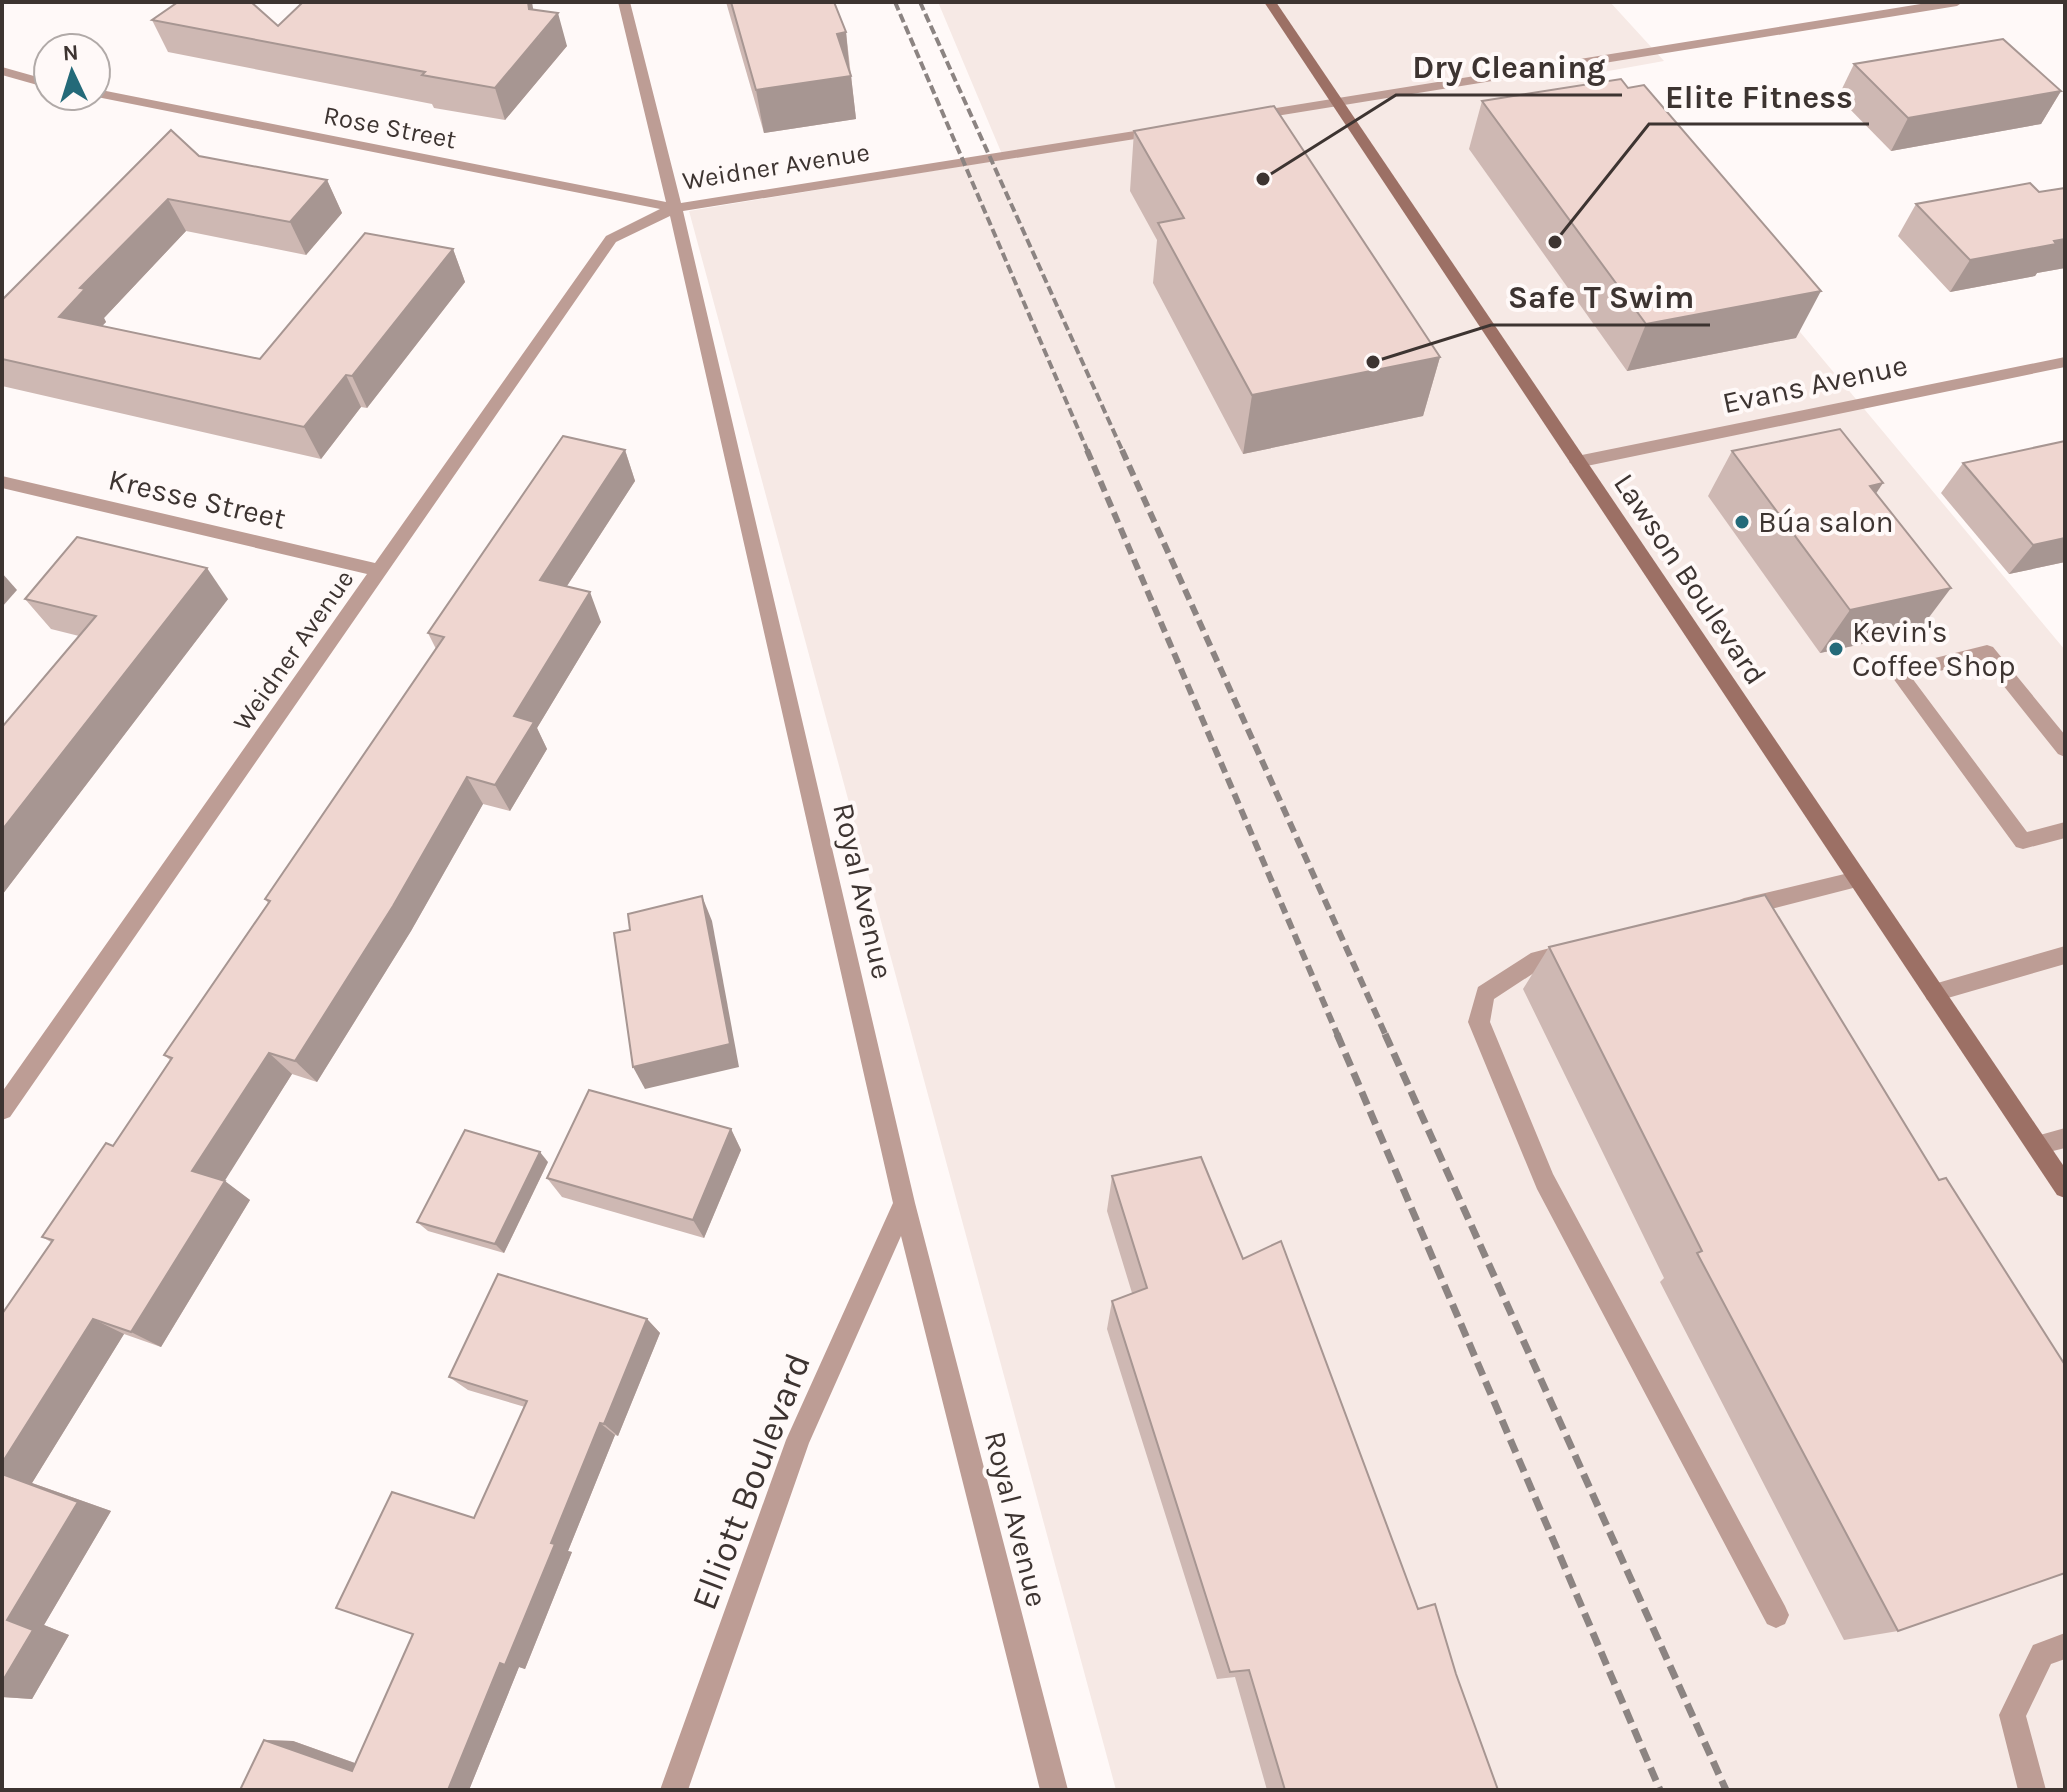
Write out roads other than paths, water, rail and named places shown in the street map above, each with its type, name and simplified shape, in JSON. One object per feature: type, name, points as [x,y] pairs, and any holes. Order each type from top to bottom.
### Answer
[{"type":"main road","name":"Lawson Boulevard","points":[[1270,2],[2065,1187]]},
{"type":"street","name":"Royal Avenue","points":[[624,2],[675,208],[904,1203],[1054,1790]]},
{"type":"street","points":[[1232,119],[1957,2]]},
{"type":"street","points":[[2,71],[32,79]]},
{"type":"street","name":"Rose Street","points":[[112,96],[675,208]]},
{"type":"street","name":"Weidner Avenue","points":[[2,1110],[611,239],[675,208],[1171,129]]},
{"type":"street","name":"Evans Avenue","points":[[1577,462],[2065,362]]},
{"type":"street","name":"Kresse Street","points":[[2,482],[380,571]]},
{"type":"street","points":[[2065,749],[1987,652],[1899,674],[2023,841],[2065,830]]},
{"type":"street","points":[[1720,913],[1857,879]]},
{"type":"street","points":[[1584,948],[1538,959],[1485,994],[1479,1022],[1545,1181],[1776,1615]]},
{"type":"street","points":[[1934,993],[2065,955]]},
{"type":"street","points":[[2037,1145],[2065,1138]]},
{"type":"street","name":"Elliott Boulevard","points":[[674,1790],[798,1440],[904,1203]]},
{"type":"street","points":[[2032,1790],[2012,1715],[2042,1654],[2065,1646]]},
{"type":"railway","points":[[895,2],[1088,452]]},
{"type":"railway","points":[[920,2],[1123,452]]},
{"type":"railway","points":[[1087,450],[1338,1036]]},
{"type":"railway","points":[[1122,450],[1386,1036]]},
{"type":"railway","points":[[1337,1034],[1660,1790]]},
{"type":"railway","points":[[1385,1034],[1726,1790]]},
{"type":"place","name":"Dry Cleaning","points":[[1263,179]]},
{"type":"place","name":"Elite Fitness","points":[[1555,242]]},
{"type":"place","name":"Safe T Swim","points":[[1373,362]]},
{"type":"place","name":"Búa salon","points":[[1742,522]]},
{"type":"place","name":"Kevin's Coffee Shop","points":[[1836,649]]}]
